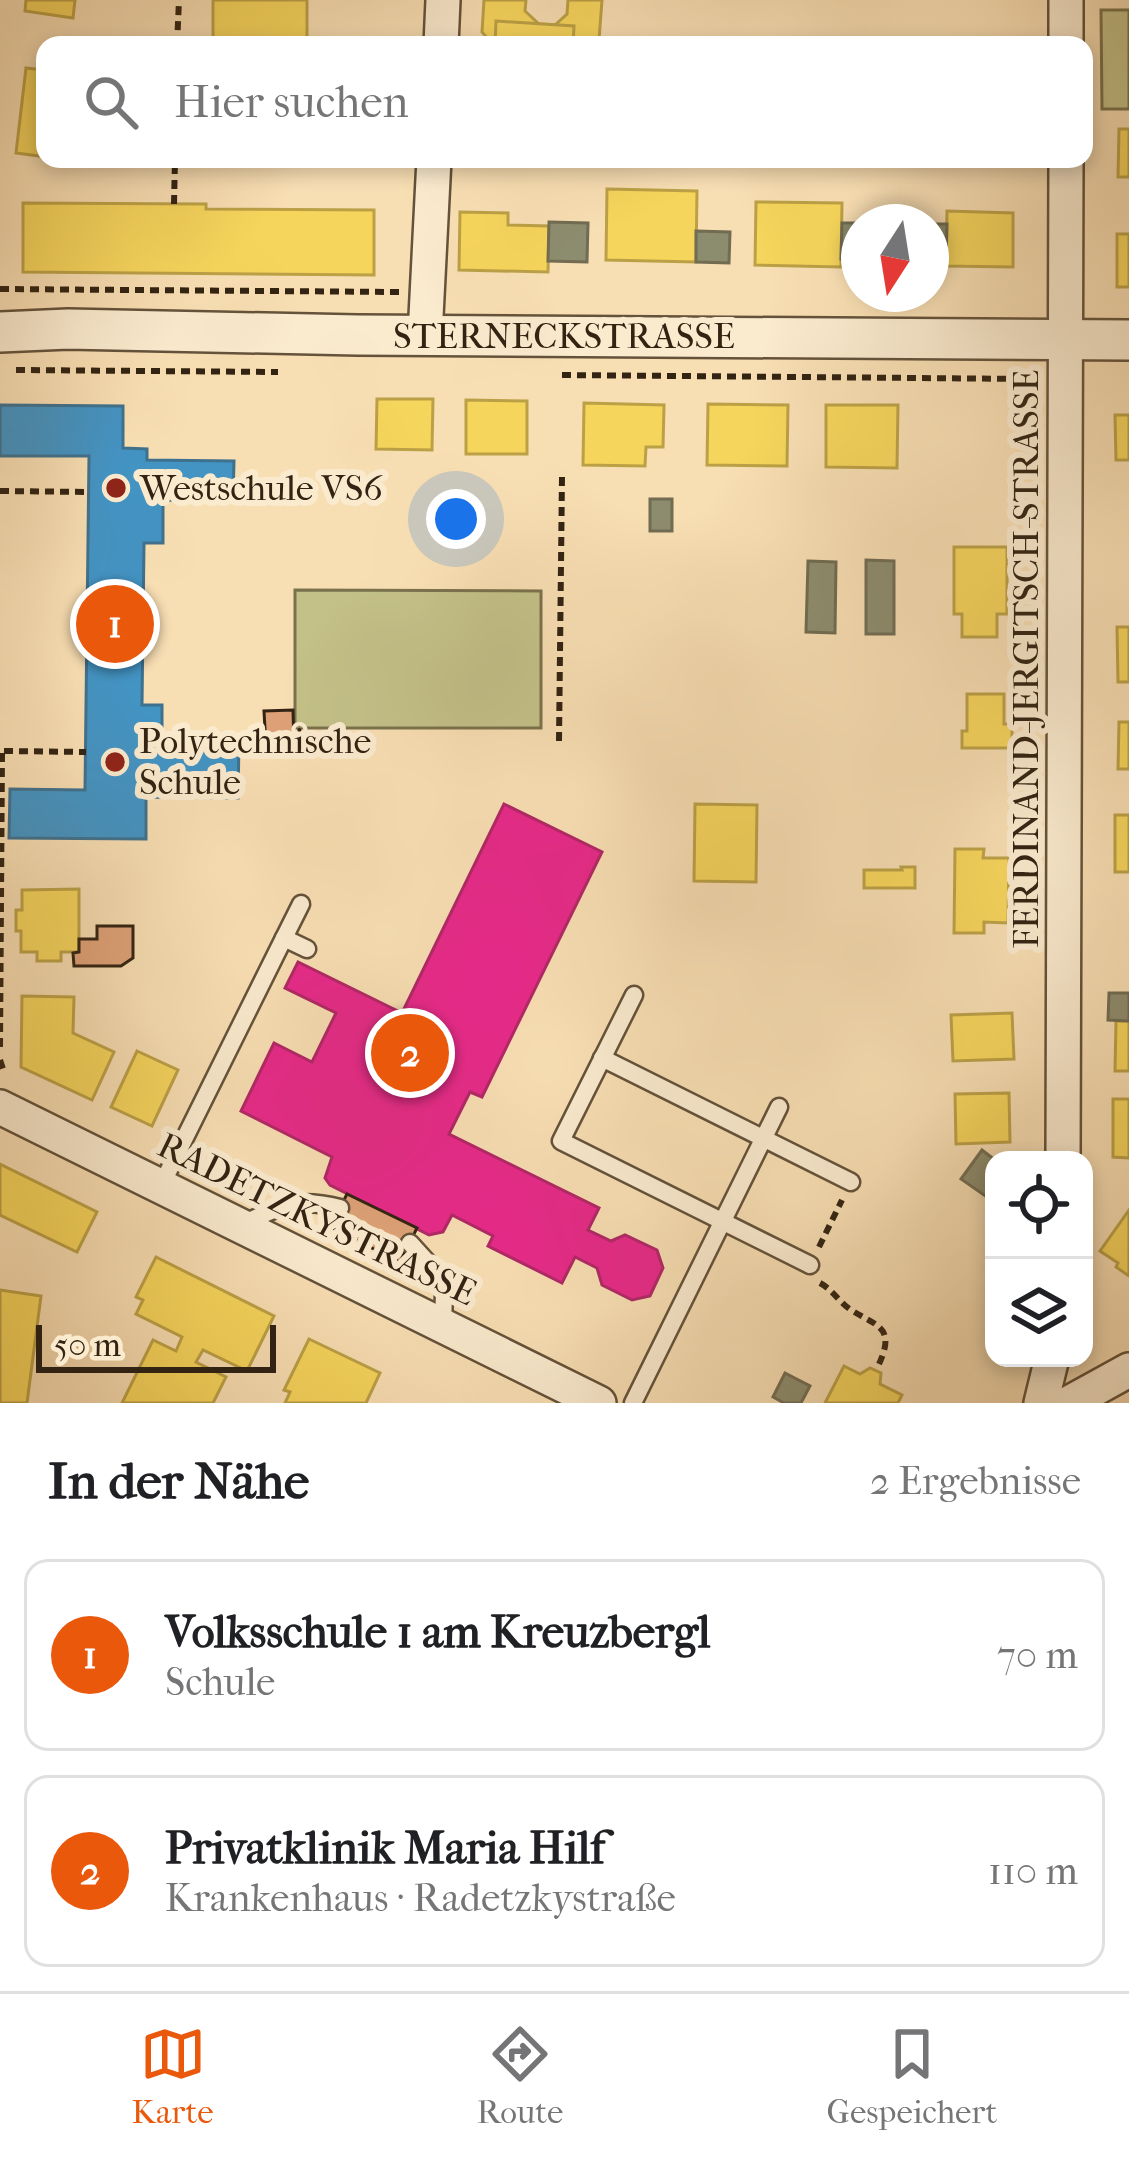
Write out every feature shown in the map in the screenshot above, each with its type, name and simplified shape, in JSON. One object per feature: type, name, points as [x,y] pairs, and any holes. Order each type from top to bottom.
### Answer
[{"type":"street","points":[[441,36],[443,0]]},
{"type":"street","points":[[1066,0],[1066,36]]},
{"type":"street","points":[[425,336],[434,168]]},
{"type":"street","name":"FERDINAND-JERGITSCH-STRASSE","points":[[1064,1151],[1066,168]]},
{"type":"street","name":"STERNECKSTRASSE","points":[[0,332],[1129,340]]},
{"type":"street","name":"RADETZKYSTRASSE","points":[[0,1107],[599,1403]]},
{"type":"street","points":[[1041,1403],[1050,1367]]},
{"type":"street","points":[[1069,1403],[1129,1370]]},
{"type":"lane","points":[[161,1186],[301,904]]},
{"type":"lane","points":[[284,938],[308,949]]},
{"type":"lane","points":[[634,995],[561,1141],[810,1265]]},
{"type":"lane","points":[[602,1058],[851,1182]]},
{"type":"lane","points":[[633,1403],[779,1107]]},
{"type":"lane","points":[[241,1225],[298,1202],[340,1208]]},
{"type":"lane","points":[[410,1243],[430,1264],[444,1292],[443,1324]]},
{"type":"path","points":[[177,36],[179,0]]},
{"type":"path","points":[[174,204],[175,168]]},
{"type":"path","points":[[0,289],[427,292]]},
{"type":"path","points":[[559,741],[562,476]]},
{"type":"path","points":[[0,491],[88,492]]},
{"type":"path","points":[[0,1047],[1,751],[86,752]]},
{"type":"path","points":[[0,1060],[4,1072]]},
{"type":"path","points":[[851,1182],[810,1265],[811,1279],[878,1324],[886,1349],[879,1364]]},
{"type":"shaded area","points":[[1101,10],[1129,10],[1129,109],[1102,109]]},
{"type":"shaded area","points":[[295,590],[541,591],[541,728],[295,728]]},
{"type":"building: Wohnen","points":[[26,0],[75,0],[73,18],[25,11]]},
{"type":"building: Wohnen","points":[[213,0],[307,0],[307,36],[213,36]]},
{"type":"building: Wohnen","points":[[484,0],[526,0],[525,11],[539,24],[555,25],[567,14],[568,0],[602,0],[599,36],[485,36]]},
{"type":"building: Wohnen","points":[[496,21],[574,26],[573,36],[495,36]]},
{"type":"building: Wohnen","points":[[26,68],[36,69],[36,156],[16,153]]},
{"type":"building: Wohnen","points":[[1119,129],[1129,129],[1129,177],[1118,177]]},
{"type":"building: Wohnen","points":[[607,189],[697,191],[696,262],[606,260]]},
{"type":"building: Wohnen","points":[[756,202],[842,203],[841,267],[755,265]]},
{"type":"building: Wohnen","points":[[23,203],[374,210],[374,275],[23,272]]},
{"type":"building: Wohnen","points":[[949,211],[1013,213],[1013,267],[949,266]]},
{"type":"building: Wohnen","points":[[460,212],[508,213],[508,225],[549,226],[548,272],[459,270]]},
{"type":"building: Wohnen","points":[[1117,234],[1129,234],[1129,287],[1117,287]]},
{"type":"building: Wohnen","points":[[377,399],[433,399],[432,450],[376,449]]},
{"type":"building: Wohnen","points":[[466,400],[527,401],[527,454],[466,454]]},
{"type":"building: Wohnen","points":[[584,403],[664,405],[663,447],[646,447],[645,466],[583,465]]},
{"type":"building: Wohnen","points":[[708,404],[788,405],[787,466],[707,465]]},
{"type":"building: Wohnen","points":[[826,405],[898,405],[897,468],[826,467]]},
{"type":"building: Wohnen","points":[[1115,415],[1129,415],[1129,460],[1116,460]]},
{"type":"building: Wohnen","points":[[954,547],[1007,547],[1007,614],[997,614],[997,637],[962,637],[962,614],[954,614]]},
{"type":"building: Wohnen","points":[[1117,627],[1129,627],[1129,682],[1118,682]]},
{"type":"building: Wohnen","points":[[967,694],[1004,694],[1004,724],[1012,724],[1012,748],[962,748]]},
{"type":"building: Wohnen","points":[[1119,722],[1129,722],[1129,769],[1118,769]]},
{"type":"building: Wohnen","points":[[695,804],[757,805],[756,882],[694,881]]},
{"type":"building: Wohnen","points":[[1115,815],[1129,815],[1129,872],[1115,872]]},
{"type":"building: Wohnen","points":[[955,849],[984,849],[983,858],[1009,858],[1008,923],[984,922],[984,933],[954,933]]},
{"type":"building: Wohnen","points":[[915,867],[915,888],[864,888],[864,870]]},
{"type":"building: Wohnen","points":[[79,889],[79,952],[61,952],[61,961],[37,961],[37,952],[21,952],[16,910],[22,910],[22,890]]},
{"type":"building: Wohnen","points":[[22,996],[74,997],[73,1033],[114,1052],[92,1100],[21,1067]]},
{"type":"building: Wohnen","points":[[1012,1013],[1014,1059],[953,1061],[951,1015]]},
{"type":"building: Wohnen","points":[[1116,1021],[1129,1021],[1129,1071],[1115,1071]]},
{"type":"building: Wohnen","points":[[137,1051],[178,1070],[152,1126],[111,1107]]},
{"type":"building: Wohnen","points":[[1009,1093],[1010,1142],[956,1144],[955,1094]]},
{"type":"building: Wohnen","points":[[1113,1099],[1129,1099],[1129,1158],[1113,1157]]},
{"type":"building: Wohnen","points":[[0,1164],[97,1212],[77,1252],[0,1215]]},
{"type":"building: Wohnen","points":[[1129,1210],[1129,1276],[1100,1251]]},
{"type":"building: Wohnen","points":[[156,1257],[274,1316],[247,1371],[203,1350],[196,1362],[226,1377],[213,1403],[122,1403],[153,1340],[176,1351],[182,1337],[136,1314],[143,1300],[136,1297]]},
{"type":"building: Wohnen","points":[[0,1290],[41,1296],[27,1403],[0,1403]]},
{"type":"building: Wohnen","points":[[309,1339],[380,1373],[366,1403],[285,1403],[290,1392],[284,1390]]},
{"type":"building: Wohnen","points":[[844,1366],[860,1374],[870,1368],[881,1373],[880,1384],[902,1395],[898,1403],[825,1403]]},
{"type":"building: Schulen","points":[[0,405],[123,406],[123,448],[147,449],[147,460],[234,461],[233,501],[163,500],[163,543],[144,543],[142,705],[162,705],[162,740],[239,741],[238,798],[146,797],[146,839],[9,838],[10,789],[85,790],[89,456],[0,456]]},
{"type":"building: Gesundheit","points":[[504,804],[602,852],[482,1097],[470,1092],[449,1134],[599,1208],[588,1230],[611,1241],[625,1235],[657,1250],[663,1268],[650,1296],[632,1300],[602,1285],[597,1268],[575,1257],[562,1283],[488,1246],[493,1236],[452,1215],[443,1232],[429,1235],[330,1185],[325,1178],[332,1157],[241,1111],[274,1043],[312,1062],[336,1013],[285,988],[298,962],[402,1013]]},
{"type":"building: Industrie","points":[[549,222],[588,223],[587,262],[548,261]]},
{"type":"building: Industrie","points":[[696,231],[730,232],[729,263],[696,262]]},
{"type":"building: Industrie","points":[[650,499],[672,499],[672,531],[650,531]]},
{"type":"building: Industrie","points":[[866,560],[894,561],[894,634],[866,634]]},
{"type":"building: Industrie","points":[[808,561],[836,562],[835,633],[806,632]]},
{"type":"building: Industrie","points":[[1109,993],[1129,993],[1129,1021],[1108,1020]]},
{"type":"building: Industrie","points":[[982,1150],[985,1152],[985,1196],[961,1179]]},
{"type":"building: Industrie","points":[[785,1373],[810,1386],[801,1403],[773,1397]]},
{"type":"building: Sonstige","points":[[293,710],[294,747],[266,747],[264,711]]},
{"type":"building: Sonstige","points":[[97,926],[133,926],[133,958],[121,966],[74,966],[79,939],[97,939]]},
{"type":"building: Sonstige","points":[[347,1194],[417,1228],[400,1262],[330,1227]]},
{"type":"place","name":"Westschule VS6","points":[[116,488]]},
{"type":"place","name":"Volksschule 1 am Kreuzbergl","points":[[115,624]]},
{"type":"place","name":"Polytechnische Schule","points":[[115,762]]},
{"type":"place","name":"Privatklinik Maria Hilf","points":[[410,1053]]}]
